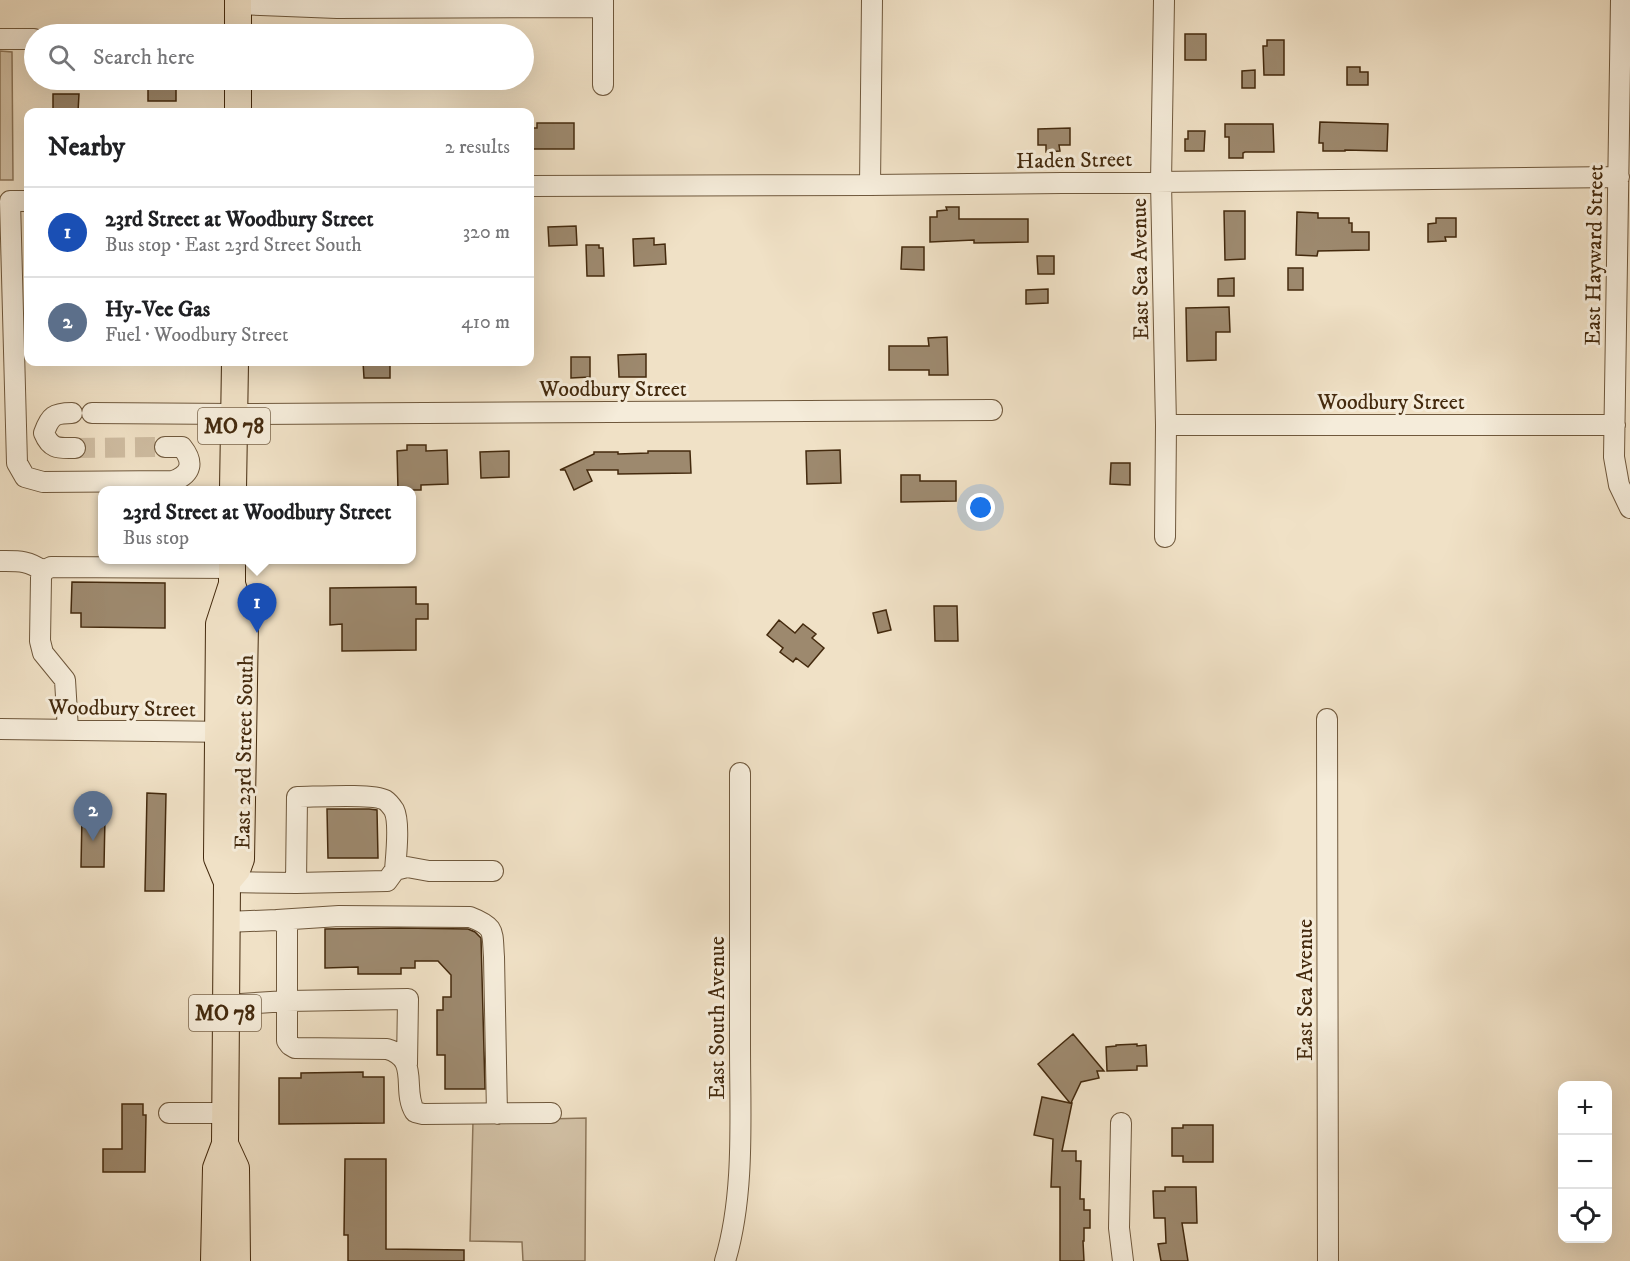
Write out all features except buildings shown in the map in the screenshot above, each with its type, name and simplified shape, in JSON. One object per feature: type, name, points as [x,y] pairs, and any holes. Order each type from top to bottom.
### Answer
[{"type":"main road","points":[[238,2],[238,24]]},
{"type":"main road","points":[[238,90],[238,108]]},
{"type":"main road","name":"MO 78","points":[[233,486],[235,366]]},
{"type":"main road","name":"East 23rd Street South","points":[[214,1261],[216,1168],[225,1144],[227,882],[218,858],[219,624],[232,570]]},
{"type":"main road","name":"East 23rd Street South","points":[[227,882],[237,870],[241,859],[245,624],[232,570]]},
{"type":"main road","name":"East 23rd Street South","points":[[225,1144],[236,1168],[237,1261]]},
{"type":"street","points":[[870,185],[872,0]]},
{"type":"street","name":"East Sea Avenue","points":[[1164,0],[1161,182],[1166,425],[1165,537]]},
{"type":"street","name":"East Hayward Street","points":[[1621,0],[1614,457],[1618,485],[1630,508]]},
{"type":"street","points":[[238,2],[603,3],[603,85]]},
{"type":"street","points":[[0,39],[24,39]]},
{"type":"street","name":"Haden Street","points":[[534,186],[1619,177]]},
{"type":"street","points":[[24,201],[10,201],[17,463],[24,477],[43,482],[173,486],[184,477],[189,468],[189,456],[183,447],[165,447]]},
{"type":"street","name":"Woodbury Street","points":[[92,413],[992,410]]},
{"type":"street","points":[[72,413],[59,413],[49,421],[44,433],[48,442],[58,448],[75,448]]},
{"type":"street","name":"Woodbury Street","points":[[1166,425],[1615,425]]},
{"type":"street","points":[[0,561],[24,561],[43,571]]},
{"type":"street","points":[[68,730],[65,680],[43,653],[40,641],[43,571],[51,567],[232,570]]},
{"type":"street","name":"East Sea Avenue","points":[[1327,719],[1328,1261]]},
{"type":"street","name":"Woodbury Street","points":[[0,729],[243,732]]},
{"type":"street","name":"East South Avenue","points":[[725,1261],[738,1192],[740,773]]},
{"type":"street","points":[[227,882],[296,883],[387,881],[394,870],[396,855],[397,819],[394,810],[386,801],[374,797],[297,797],[296,883]]},
{"type":"street","points":[[394,870],[407,867],[429,871],[493,871]]},
{"type":"street","points":[[226,922],[339,916],[470,917],[486,924],[492,933],[494,957],[497,1114]]},
{"type":"street","points":[[277,920],[284,923],[287,929],[287,1041],[290,1045],[295,1048],[387,1049],[396,1052],[407,1064]]},
{"type":"street","points":[[225,1005],[287,1001],[408,999],[407,1064],[411,1106],[415,1112],[423,1114],[551,1113]]},
{"type":"street","points":[[169,1113],[224,1113]]},
{"type":"street","points":[[1121,1123],[1119,1228],[1123,1261]]},
{"type":"shaded area","points":[[0,51],[12,52],[13,180],[0,180]]},
{"type":"shaded area","points":[[586,1118],[585,1261],[523,1261],[522,1242],[470,1241],[473,1121]]},
{"type":"tunnel","points":[[75,448],[165,447]]},
{"type":"place","name":"23rd Street at Woodbury Street","points":[[257,633]]},
{"type":"place","name":"Hy-Vee Gas","points":[[93,841]]}]
